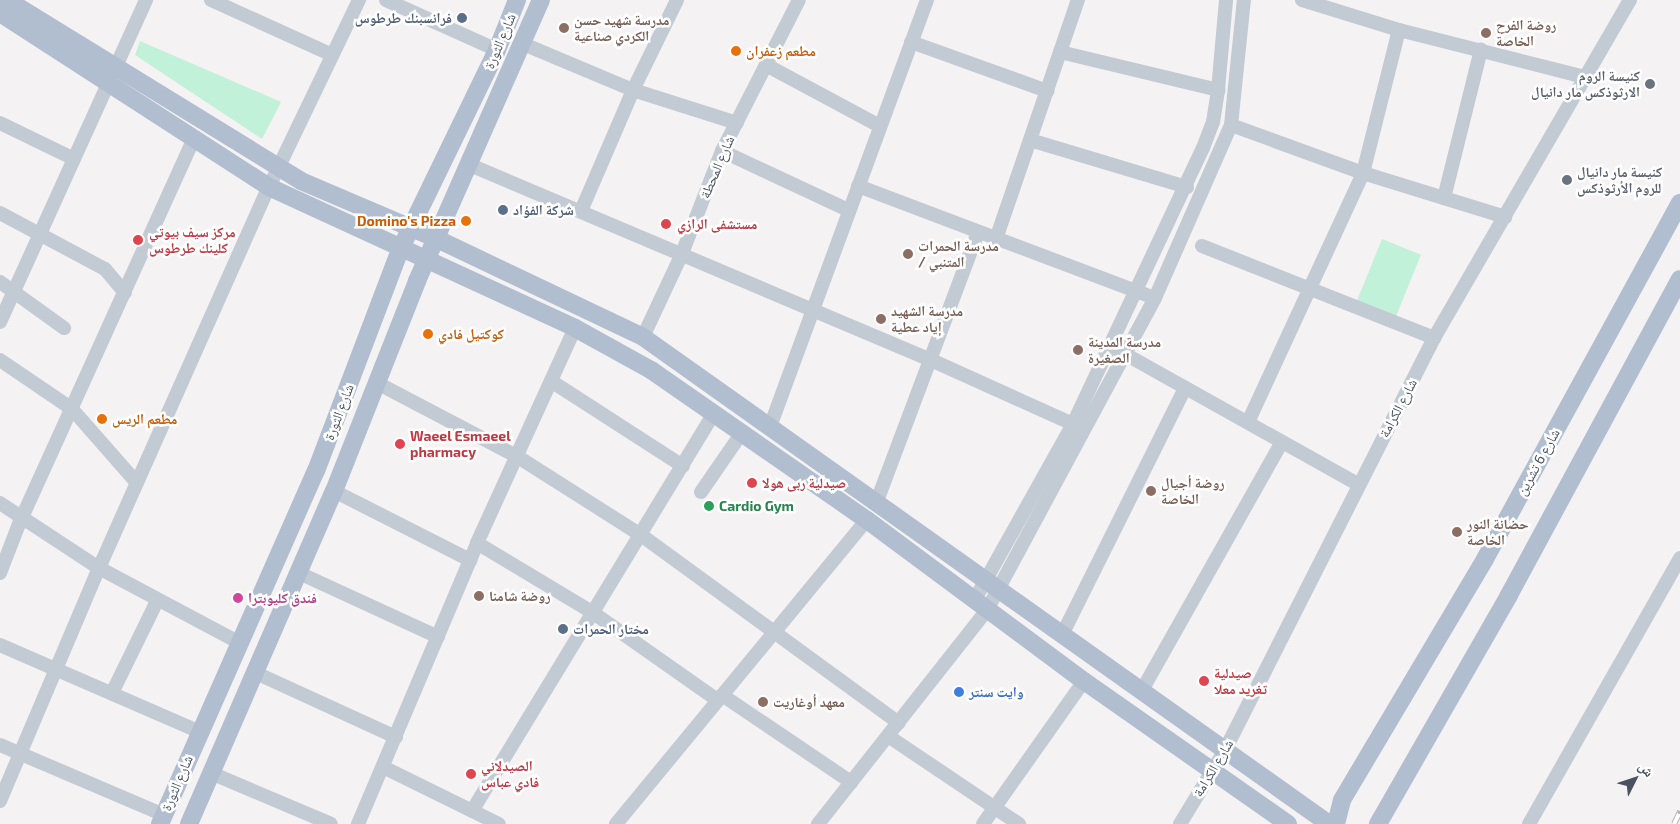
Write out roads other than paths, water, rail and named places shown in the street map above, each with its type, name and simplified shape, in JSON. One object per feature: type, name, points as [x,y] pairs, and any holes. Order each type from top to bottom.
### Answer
[{"type":"main road","name":"شارع الثورة","points":[[162,819],[316,471],[410,226],[497,50],[517,0]]},
{"type":"main road","name":"شارع الثورة","points":[[189,824],[256,674],[334,491],[379,384],[426,262],[470,165],[540,0]]},
{"type":"main road","points":[[13,2],[313,187],[437,238],[643,336],[771,424],[1141,692],[1329,824]]},
{"type":"main road","points":[[0,13],[268,187],[426,262],[575,328],[628,356],[867,520],[1084,681],[1288,824]]},
{"type":"main road","name":"شارع 6 تشرين","points":[[1336,824],[1342,800],[1485,559],[1679,207]]},
{"type":"main road","points":[[1378,824],[1509,594],[1680,279]]},
{"type":"street","points":[[0,322],[146,0]]},
{"type":"street","points":[[212,0],[332,55]]},
{"type":"street","points":[[0,801],[99,568],[268,187],[358,0]]},
{"type":"street","points":[[386,0],[497,50]]},
{"type":"street","points":[[581,211],[633,90],[677,0]]},
{"type":"street","name":"شارع المحطة","points":[[643,336],[681,256],[722,151],[799,0]]},
{"type":"street","points":[[771,424],[848,210],[927,0]]},
{"type":"street","points":[[996,239],[1078,0]]},
{"type":"street","points":[[818,824],[899,723],[981,605],[1073,424],[1109,344],[1187,187],[1213,122],[1218,90],[1226,0]]},
{"type":"street","points":[[992,584],[1155,298],[1231,125],[1244,0]]},
{"type":"street","points":[[1302,0],[1349,6],[1399,30],[1585,77]]},
{"type":"street","name":"شارع الكرامة","points":[[1180,824],[1210,771],[1225,750],[1358,484],[1434,338],[1630,0]]},
{"type":"street","points":[[1249,420],[1363,172],[1399,30]]},
{"type":"street","points":[[911,42],[1047,91]]},
{"type":"street","points":[[521,43],[633,90],[737,123]]},
{"type":"street","points":[[1444,198],[1481,50]]},
{"type":"street","points":[[1060,52],[1218,90]]},
{"type":"street","points":[[766,65],[880,126]]},
{"type":"street","points":[[0,123],[74,159]]},
{"type":"street","points":[[1231,125],[1363,172],[1505,217]]},
{"type":"street","points":[[0,573],[22,518],[194,139]]},
{"type":"street","points":[[1030,140],[1187,187]]},
{"type":"street","points":[[722,151],[848,210]]},
{"type":"street","points":[[470,165],[930,360],[1073,424]]},
{"type":"street","points":[[858,186],[996,239],[1136,289],[1155,298]]},
{"type":"street","points":[[0,213],[105,270],[125,293]]},
{"type":"street","points":[[877,501],[978,232]]},
{"type":"street","points":[[1202,246],[1434,338]]},
{"type":"street","points":[[0,282],[64,328]]},
{"type":"street","points":[[358,824],[477,543],[575,328]]},
{"type":"street","points":[[1109,344],[1185,388],[1249,420],[1282,442],[1358,484]]},
{"type":"street","points":[[0,360],[72,409],[137,483]]},
{"type":"street","points":[[551,381],[683,466]]},
{"type":"street","points":[[379,384],[518,456],[641,535],[775,630],[899,723]]},
{"type":"street","points":[[1062,635],[1185,388]]},
{"type":"street","points":[[472,811],[713,415]]},
{"type":"street","points":[[701,492],[741,434]]},
{"type":"street","points":[[1141,692],[1282,442]]},
{"type":"street","points":[[334,491],[470,560]]},
{"type":"street","points":[[0,503],[99,568],[157,601],[240,643]]},
{"type":"street","points":[[616,824],[867,520]]},
{"type":"street","points":[[477,543],[592,612],[851,782]]},
{"type":"street","points":[[1529,824],[1680,558]]},
{"type":"street","points":[[299,573],[438,637]]},
{"type":"street","points":[[112,693],[157,601]]},
{"type":"street","points":[[0,645],[200,732]]},
{"type":"street","points":[[256,674],[396,737]]},
{"type":"street","points":[[983,824],[1084,681]]},
{"type":"street","points":[[888,736],[1019,824]]},
{"type":"street","points":[[0,745],[162,819]]},
{"type":"street","points":[[383,767],[499,824]]},
{"type":"street","points":[[211,773],[331,824]]},
{"type":"railway","points":[[1674,824],[1680,811]]},
{"type":"place","name":"فرانسبنك طرطوس","points":[[462,18]]},
{"type":"place","name":"مدرسة شهيد حسن الكردي صناعية","points":[[564,28]]},
{"type":"place","name":"روضة الفرح الخاصة","points":[[1486,33]]},
{"type":"place","name":"مطعم زعفران","points":[[736,51]]},
{"type":"place","name":"كنيسة الروم الارثوذكس مار دانيال","points":[[1650,84]]},
{"type":"place","name":"كنيسة مار دانيال للروم الأرثوذكس","points":[[1567,180]]},
{"type":"place","name":"شركة الفؤاد","points":[[503,210]]},
{"type":"place","name":"Domino's Pizza","points":[[466,221]]},
{"type":"place","name":"مستشفى الرازي","points":[[666,224]]},
{"type":"place","name":"مركز سيف بيوتي كلينك طرطوس","points":[[138,240]]},
{"type":"place","name":"مدرسة الحمرات / المتنبي","points":[[908,254]]},
{"type":"place","name":"مدرسة الشهيد إياد عطية","points":[[881,319]]},
{"type":"place","name":"كوكتيل فادي","points":[[428,334]]},
{"type":"place","name":"مدرسة المدينة الصغيرة","points":[[1078,350]]},
{"type":"place","name":"مطعم الريس","points":[[102,419]]},
{"type":"place","name":"Waeel Esmaeel pharmacy","points":[[400,444]]},
{"type":"place","name":"صيدلية ربى هولا","points":[[752,483]]},
{"type":"place","name":"روضة أجيال الخاصة","points":[[1151,491]]},
{"type":"place","name":"Cardio Gym","points":[[709,506]]},
{"type":"place","name":"حضانة النور الخاصة","points":[[1457,532]]},
{"type":"place","name":"روضة شامنا","points":[[479,596]]},
{"type":"place","name":"فندق كليوبترا","points":[[238,598]]},
{"type":"place","name":"مختار الحمرات","points":[[563,629]]},
{"type":"place","name":"صيدلية تغريد معلا","points":[[1204,681]]},
{"type":"place","name":"وايت سنتر","points":[[959,692]]},
{"type":"place","name":"معهد أوغاريت","points":[[763,702]]},
{"type":"place","name":"الصيدلاني فادي عباس","points":[[471,774]]}]
